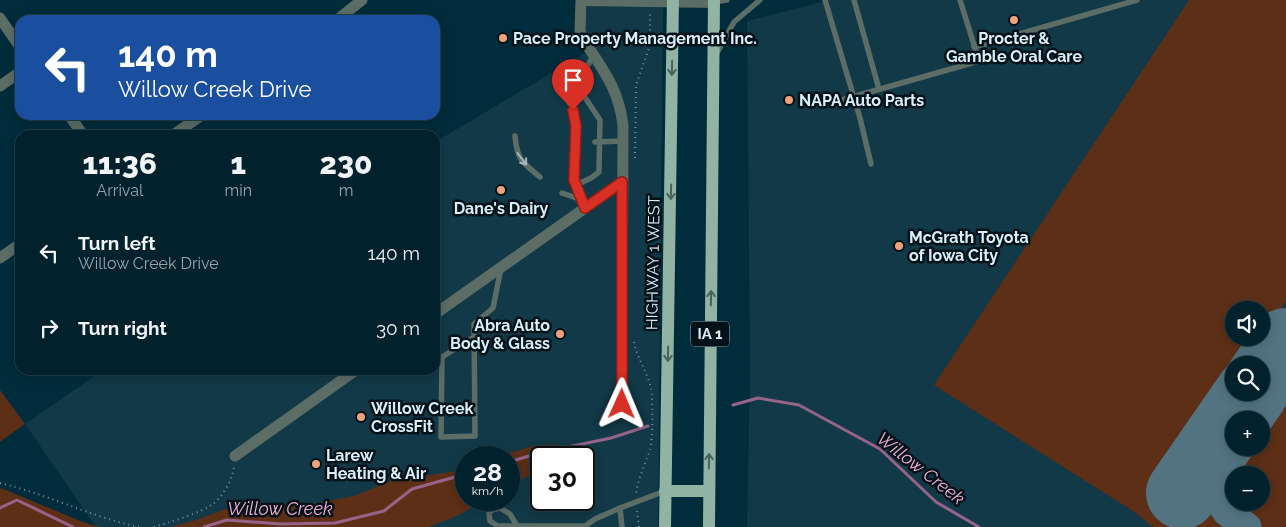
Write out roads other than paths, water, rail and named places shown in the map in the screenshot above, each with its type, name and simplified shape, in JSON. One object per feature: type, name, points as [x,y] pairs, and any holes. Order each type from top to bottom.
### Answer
[{"type":"main road","name":"HIGHWAY 1 WEST","points":[[665,527],[673,1]]},
{"type":"main road","name":"IA 1","points":[[709,527],[714,1]]},
{"type":"main road","points":[[666,491],[709,491]]},
{"type":"street","points":[[343,15],[362,0]]},
{"type":"street","points":[[622,404],[623,125],[618,98],[604,71],[583,40],[580,31],[582,0],[714,1]]},
{"type":"street","points":[[0,18],[15,40]]},
{"type":"street","points":[[0,86],[15,76]]},
{"type":"street","points":[[180,130],[195,120]]},
{"type":"street","points":[[440,311],[501,268],[583,204],[622,182]]},
{"type":"street","points":[[0,258],[15,248]]},
{"type":"street","points":[[235,456],[349,375]]},
{"type":"lane","points":[[714,1],[727,0]]},
{"type":"lane","points":[[713,59],[734,22],[760,0]]},
{"type":"lane","points":[[825,0],[854,96],[871,164]]},
{"type":"lane","points":[[854,0],[878,89]]},
{"type":"lane","points":[[831,103],[979,61],[960,0]]},
{"type":"lane","points":[[974,47],[1137,0]]},
{"type":"lane","points":[[583,204],[574,176],[576,126],[573,110],[565,95],[576,84],[594,55]]},
{"type":"lane","points":[[576,84],[600,120],[598,142],[600,172],[576,185]]},
{"type":"lane","points":[[515,136],[516,152],[525,165],[540,177]]},
{"type":"lane","points":[[598,142],[623,141]]},
{"type":"lane","points":[[562,193],[583,204]]},
{"type":"lane","points":[[474,337],[442,357],[441,436],[475,436],[474,324],[493,308],[501,268]]},
{"type":"lane","points":[[517,526],[510,514],[500,508],[492,510],[489,514],[490,521],[498,526],[517,526],[585,526],[620,508],[666,491]]},
{"type":"lane","points":[[620,508],[622,527]]},
{"type":"waterway","name":"Willow Creek","points":[[733,405],[758,398],[799,405],[880,449],[936,502],[979,527]]},
{"type":"waterway","name":"Willow Creek","points":[[520,459],[611,438],[648,426]]},
{"type":"waterway","name":"Willow Creek","points":[[204,527],[227,520],[281,524],[335,523],[384,511],[412,489],[455,477]]},
{"type":"waterway","name":"Willow Creek","points":[[0,508],[17,500],[73,527]]},
{"type":"place","name":"Procter & Gamble Oral Care","points":[[1014,20]]},
{"type":"place","name":"Pace Property Management Inc.","points":[[503,38]]},
{"type":"place","name":"NAPA Auto Parts","points":[[789,100]]},
{"type":"place","name":"Dane's Dairy","points":[[501,190]]},
{"type":"place","name":"McGrath Toyota of Iowa City","points":[[899,246]]},
{"type":"place","name":"Abra Auto Body & Glass","points":[[560,334]]},
{"type":"place","name":"Willow Creek CrossFit","points":[[361,417]]},
{"type":"place","name":"Larew Heating & Air","points":[[316,464]]}]
